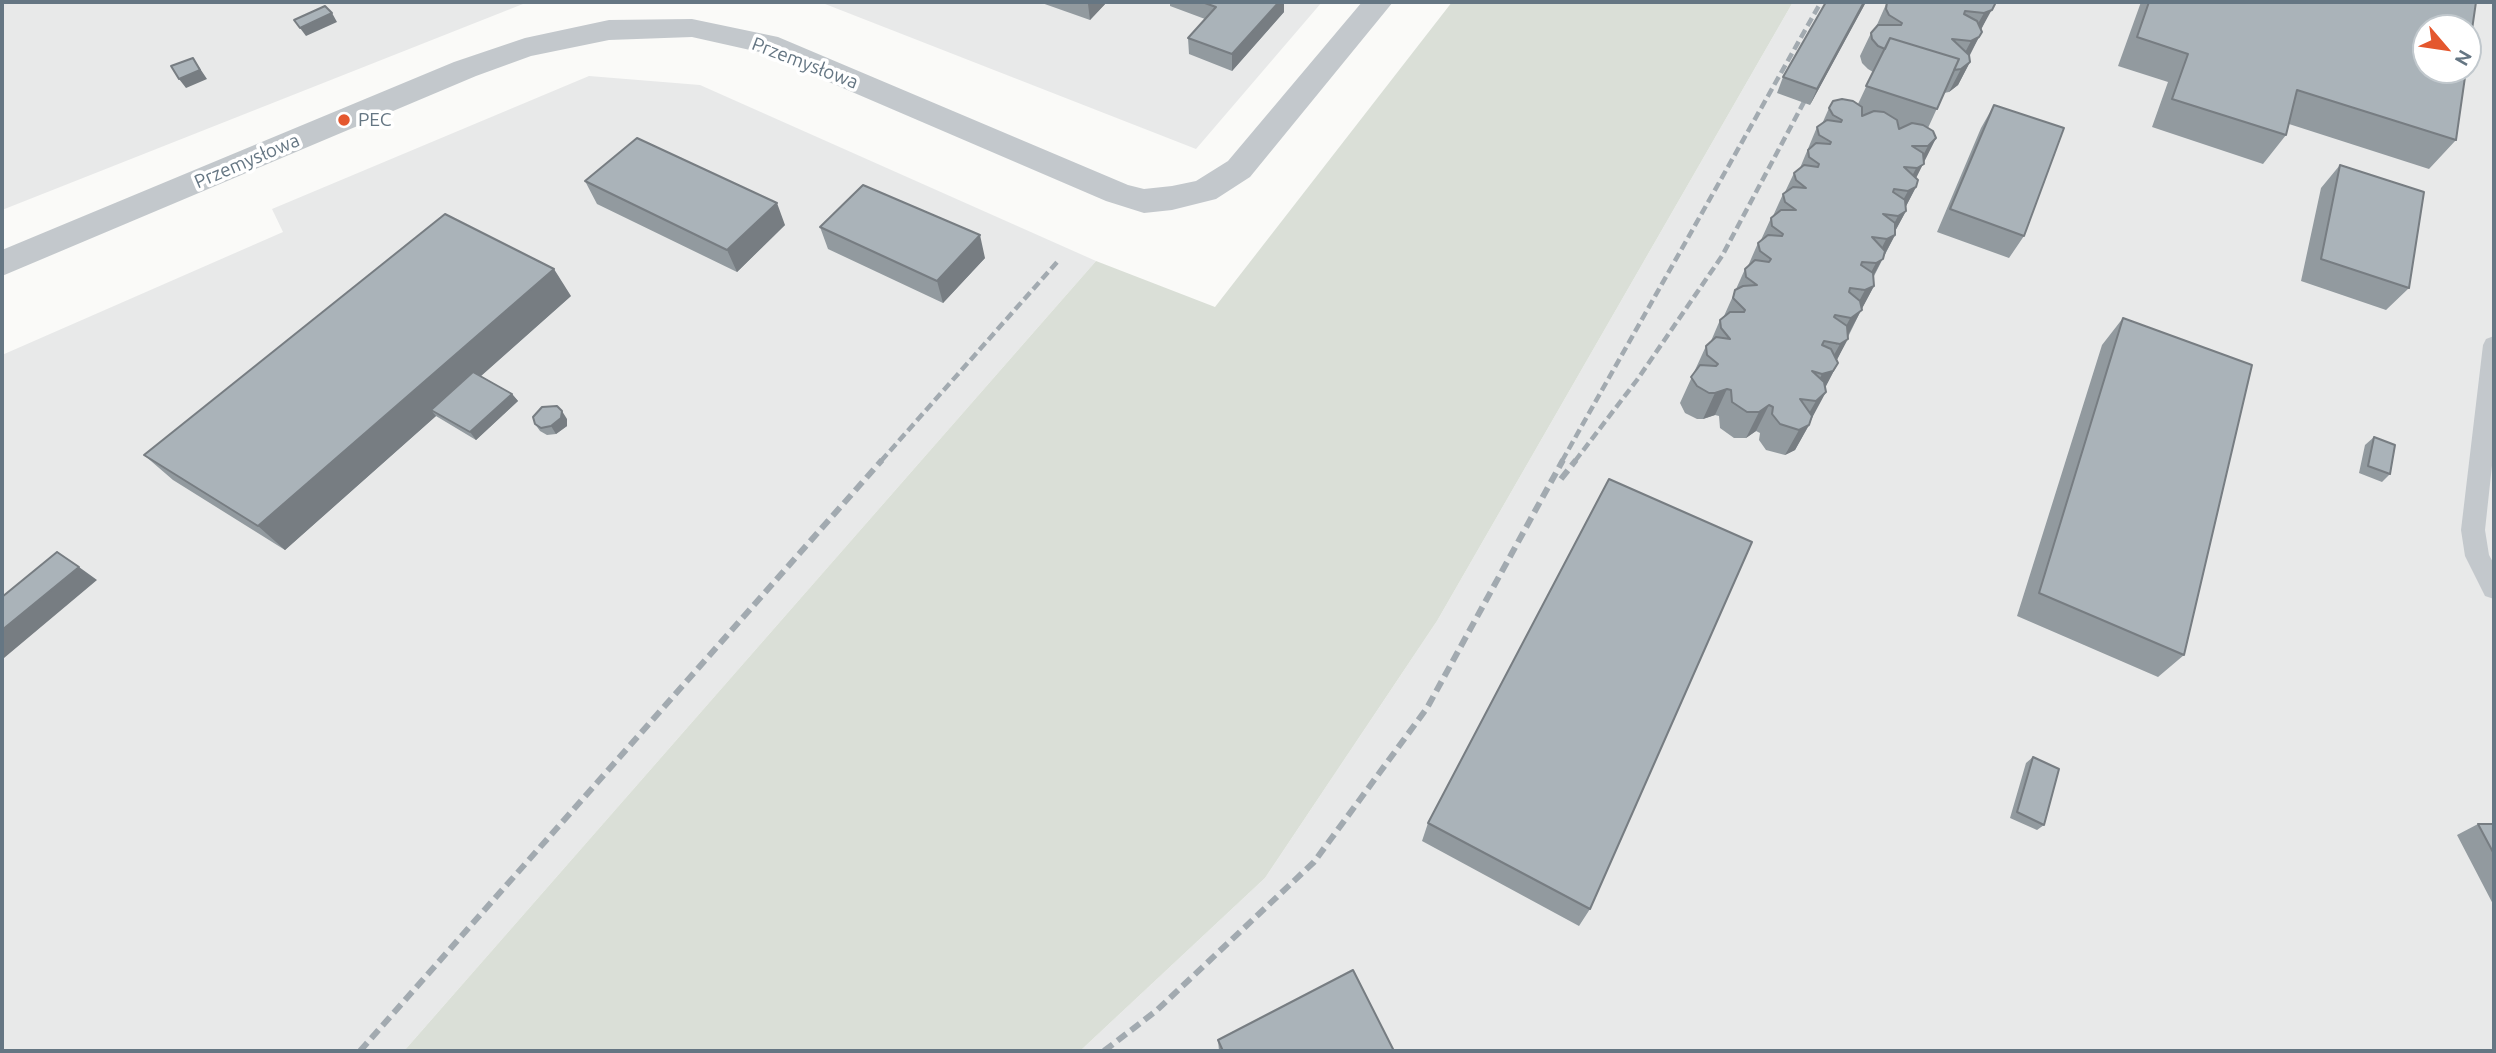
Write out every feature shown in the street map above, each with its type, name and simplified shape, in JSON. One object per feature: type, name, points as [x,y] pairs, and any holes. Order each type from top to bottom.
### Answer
[{"type":"street","name":"Przemysłowa","points":[[2,264],[465,69],[525,48],[609,30],[692,28],[767,44],[1117,193],[1144,201],[1172,198],[1205,191],[1239,169],[1378,2]]},
{"type":"lane","points":[[2494,345],[2473,530],[2477,556],[2494,588]]},
{"type":"shaded area","points":[[2,2],[528,2],[2,210]]},
{"type":"shaded area","points":[[820,2],[1322,2],[1196,149]]},
{"type":"shaded area","points":[[1452,2],[1793,2],[1437,621],[1265,878],[1080,1051],[404,1051],[1096,261],[1215,307]]},
{"type":"shaded area","points":[[1793,2],[2494,2],[2494,1051],[1080,1051],[1265,878],[1437,621]]},
{"type":"shaded area","points":[[589,76],[700,85],[1096,261],[404,1051],[2,1051],[2,355],[283,232],[272,209]]},
{"type":"building","points":[[1202,2],[1279,2],[1232,54],[1188,38],[1216,7]]},
{"type":"building","points":[[1826,2],[1864,2],[1817,89],[1783,77]]},
{"type":"building","points":[[1887,2],[1995,4],[1992,10],[1984,13],[1965,11],[1964,14],[1977,21],[1982,32],[1971,41],[1952,39],[1969,55],[1970,62],[1961,69],[1954,70],[1959,59],[1890,38],[1885,49],[1878,46],[1871,33],[1878,25],[1902,23],[1889,15]]},
{"type":"building","points":[[2149,2],[2476,2],[2474,14],[2412,14],[2412,84],[2464,84],[2456,140],[2297,90],[2286,135],[2172,99],[2188,54],[2137,37]]},
{"type":"building","points":[[325,6],[332,13],[300,28],[294,20]]},
{"type":"building","points":[[1890,38],[1959,59],[1937,109],[1866,86]]},
{"type":"building","points":[[193,58],[200,70],[179,79],[171,66]]},
{"type":"building","points":[[1833,101],[1853,101],[1862,107],[1862,116],[1874,111],[1884,112],[1897,120],[1899,129],[1912,123],[1923,125],[1933,131],[1936,138],[1928,146],[1912,146],[1923,153],[1924,164],[1917,168],[1904,167],[1918,180],[1916,187],[1908,191],[1894,189],[1893,192],[1905,200],[1906,211],[1898,216],[1883,214],[1895,223],[1895,235],[1887,239],[1872,237],[1885,251],[1883,259],[1876,263],[1862,262],[1861,265],[1873,273],[1874,286],[1865,290],[1850,288],[1849,292],[1860,301],[1862,310],[1851,318],[1835,315],[1834,317],[1847,326],[1848,339],[1840,344],[1824,341],[1822,345],[1831,349],[1838,363],[1833,371],[1822,374],[1812,371],[1824,382],[1826,392],[1816,401],[1800,399],[1812,416],[1809,425],[1799,430],[1780,424],[1772,414],[1773,407],[1769,405],[1759,412],[1747,412],[1732,402],[1731,390],[1709,393],[1697,386],[1691,377],[1700,365],[1718,364],[1707,355],[1706,346],[1716,337],[1730,339],[1721,328],[1720,320],[1730,312],[1744,312],[1733,298],[1735,290],[1743,286],[1757,285],[1746,277],[1745,269],[1755,260],[1769,262],[1771,259],[1760,251],[1758,243],[1768,235],[1782,236],[1783,234],[1772,226],[1771,218],[1781,210],[1796,210],[1785,202],[1783,194],[1793,187],[1806,188],[1796,180],[1794,173],[1804,165],[1818,167],[1819,164],[1809,157],[1808,150],[1816,143],[1830,144],[1831,142],[1819,135],[1817,127],[1827,120],[1841,122],[1829,108]]},
{"type":"building","points":[[1994,105],[2064,128],[2024,236],[1950,209]]},
{"type":"building","points":[[637,138],[777,203],[727,250],[585,181]]},
{"type":"building","points":[[2340,165],[2424,192],[2409,288],[2321,259]]},
{"type":"building","points":[[863,185],[980,235],[937,281],[820,227]]},
{"type":"building","points":[[445,214],[554,269],[258,526],[144,455]]},
{"type":"building","points":[[2123,318],[2252,365],[2184,655],[2039,593]]},
{"type":"building","points":[[473,372],[512,394],[470,432],[431,410]]},
{"type":"building","points":[[557,406],[562,411],[561,418],[551,426],[541,428],[535,424],[533,417],[542,407]]},
{"type":"building","points":[[2374,437],[2395,445],[2390,474],[2368,466]]},
{"type":"building","points":[[1609,479],[1752,542],[1590,909],[1428,823]]},
{"type":"building","points":[[57,552],[79,567],[2,630],[2,597]]},
{"type":"building","points":[[2033,757],[2059,769],[2044,825],[2017,812]]},
{"type":"building","points":[[2478,824],[2494,824],[2494,854]]},
{"type":"building","points":[[1353,970],[1394,1051],[1223,1051],[1218,1040]]},
{"type":"railway","points":[[1562,461],[1821,2]]},
{"type":"railway","points":[[1575,461],[1637,380],[1722,256],[1813,85]]},
{"type":"railway","points":[[881,461],[1058,261]]},
{"type":"railway","points":[[360,1051],[882,460]]},
{"type":"railway","points":[[1104,1051],[1156,1011],[1314,862],[1427,708],[1563,460]]},
{"type":"railway","points":[[1561,479],[1576,460]]},
{"type":"place","name":"PEC","points":[[344,120]]}]
